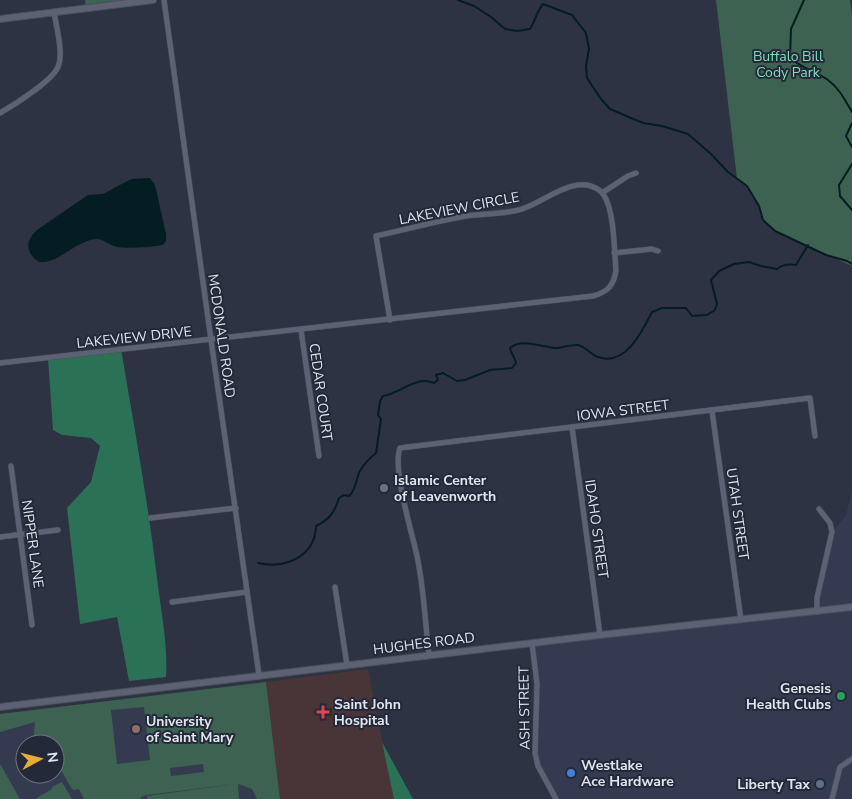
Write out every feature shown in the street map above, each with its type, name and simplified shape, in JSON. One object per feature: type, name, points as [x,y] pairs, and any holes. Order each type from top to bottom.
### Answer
[{"type":"street","points":[[0,18],[153,0]]},
{"type":"street","name":"MCDONALD ROAD","points":[[164,0],[259,675]]},
{"type":"street","points":[[0,113],[32,92],[53,75],[59,66],[60,52],[54,12]]},
{"type":"street","points":[[390,320],[593,296],[602,293],[610,288],[615,279],[616,270],[610,211],[607,200],[602,193],[636,173]]},
{"type":"street","name":"LAKEVIEW CIRCLE","points":[[390,320],[376,236],[461,217],[520,210],[536,204],[569,186],[582,184],[597,189],[602,193]]},
{"type":"street","points":[[614,253],[652,249],[658,251]]},
{"type":"street","name":"LAKEVIEW DRIVE","points":[[0,363],[390,320]]},
{"type":"street","name":"CEDAR COURT","points":[[301,330],[319,456]]},
{"type":"street","name":"IOWA STREET","points":[[429,655],[418,558],[404,502],[397,456],[400,448],[810,398],[815,436]]},
{"type":"street","name":"UTAH STREET","points":[[712,410],[741,620]]},
{"type":"street","name":"IDAHO STREET","points":[[572,427],[600,634]]},
{"type":"street","name":"NIPPER LANE","points":[[11,466],[32,625]]},
{"type":"street","points":[[150,518],[236,508]]},
{"type":"street","points":[[817,612],[816,598],[832,532],[830,523],[818,509]]},
{"type":"street","points":[[0,537],[58,530]]},
{"type":"street","points":[[335,587],[347,665]]},
{"type":"street","points":[[172,602],[247,592]]},
{"type":"street","name":"HUGHES ROAD","points":[[0,707],[600,634],[852,607]]},
{"type":"street","name":"ASH STREET","points":[[532,643],[537,684],[535,753],[538,766],[556,799]]},
{"type":"street","points":[[832,799],[840,767],[852,759]]},
{"type":"shaded area","points":[[150,178],[155,185],[166,234],[166,241],[163,245],[123,248],[96,239],[81,244],[46,262],[39,262],[31,255],[28,247],[33,234],[88,195],[103,194],[131,179]]},
{"type":"shaded area","points":[[852,491],[852,799],[556,799],[535,753],[537,684],[532,643],[817,612],[832,532],[846,515]]},
{"type":"shaded area","name":"Saint John Hospital","points":[[368,669],[394,799],[280,799],[266,682]]},
{"type":"shaded area","name":"University of Saint Mary","points":[[266,682],[280,799],[0,799],[0,714]]},
{"type":"green space","points":[[85,0],[153,0],[86,9]]},
{"type":"green space","name":"Buffalo Bill Cody Park","points":[[716,0],[850,0],[852,15],[852,266],[775,231],[763,220],[759,206],[747,186],[737,179]]},
{"type":"green space","points":[[121,349],[141,464],[166,652],[166,677],[129,681],[117,617],[80,624],[67,508],[91,482],[100,446],[91,438],[62,435],[53,430],[48,358]]},
{"type":"green space","name":"University of Saint Mary","points":[[266,682],[280,799],[257,799],[252,789],[238,784],[239,799],[147,799],[147,796],[236,784],[147,795],[141,797],[141,799],[84,799],[79,789],[74,790],[71,788],[65,777],[65,734],[34,734],[35,722],[0,732],[0,714]],"holes":[[[144,707],[150,760],[117,764],[111,710]],[[203,764],[204,772],[171,776],[170,768]]]},
{"type":"green space","points":[[382,742],[413,799],[394,799]]},
{"type":"green space","points":[[0,764],[20,799],[0,799]]},
{"type":"green space","points":[[63,784],[72,799],[35,799],[52,789],[52,787]]},
{"type":"waterway","points":[[458,0],[474,6],[505,29],[517,31],[530,29],[543,4],[572,15],[586,33],[589,49],[586,66],[587,78],[610,109],[643,123],[662,126],[688,134],[728,172],[747,186],[759,206],[763,220],[775,231],[826,255],[852,264]]},
{"type":"waterway","points":[[804,0],[791,29],[790,57],[832,83],[852,112]]},
{"type":"waterway","points":[[852,123],[846,136],[852,147]]},
{"type":"waterway","points":[[852,164],[839,185],[840,196],[852,210]]},
{"type":"waterway","points":[[258,563],[278,564],[288,562],[304,553],[310,546],[316,526],[331,515],[339,498],[351,494],[362,468],[376,453],[381,419],[378,415],[380,401],[383,396],[421,381],[434,383],[438,380],[436,375],[443,373],[457,381],[465,380],[490,370],[512,368],[516,363],[510,348],[520,344],[526,343],[555,348],[578,345],[598,357],[608,359],[616,357],[638,338],[652,312],[662,308],[686,308],[692,316],[707,315],[715,310],[717,304],[711,280],[719,271],[734,264],[749,262],[777,269],[786,265],[796,265],[808,245]]},
{"type":"place","name":"Islamic Center of Leavenworth","points":[[384,488]]},
{"type":"place","name":"Genesis Health Clubs","points":[[841,696]]},
{"type":"place","name":"Saint John Hospital","points":[[323,712]]},
{"type":"place","name":"University of Saint Mary","points":[[136,729]]},
{"type":"place","name":"Westlake Ace Hardware","points":[[571,773]]},
{"type":"place","name":"Liberty Tax","points":[[820,784]]}]
